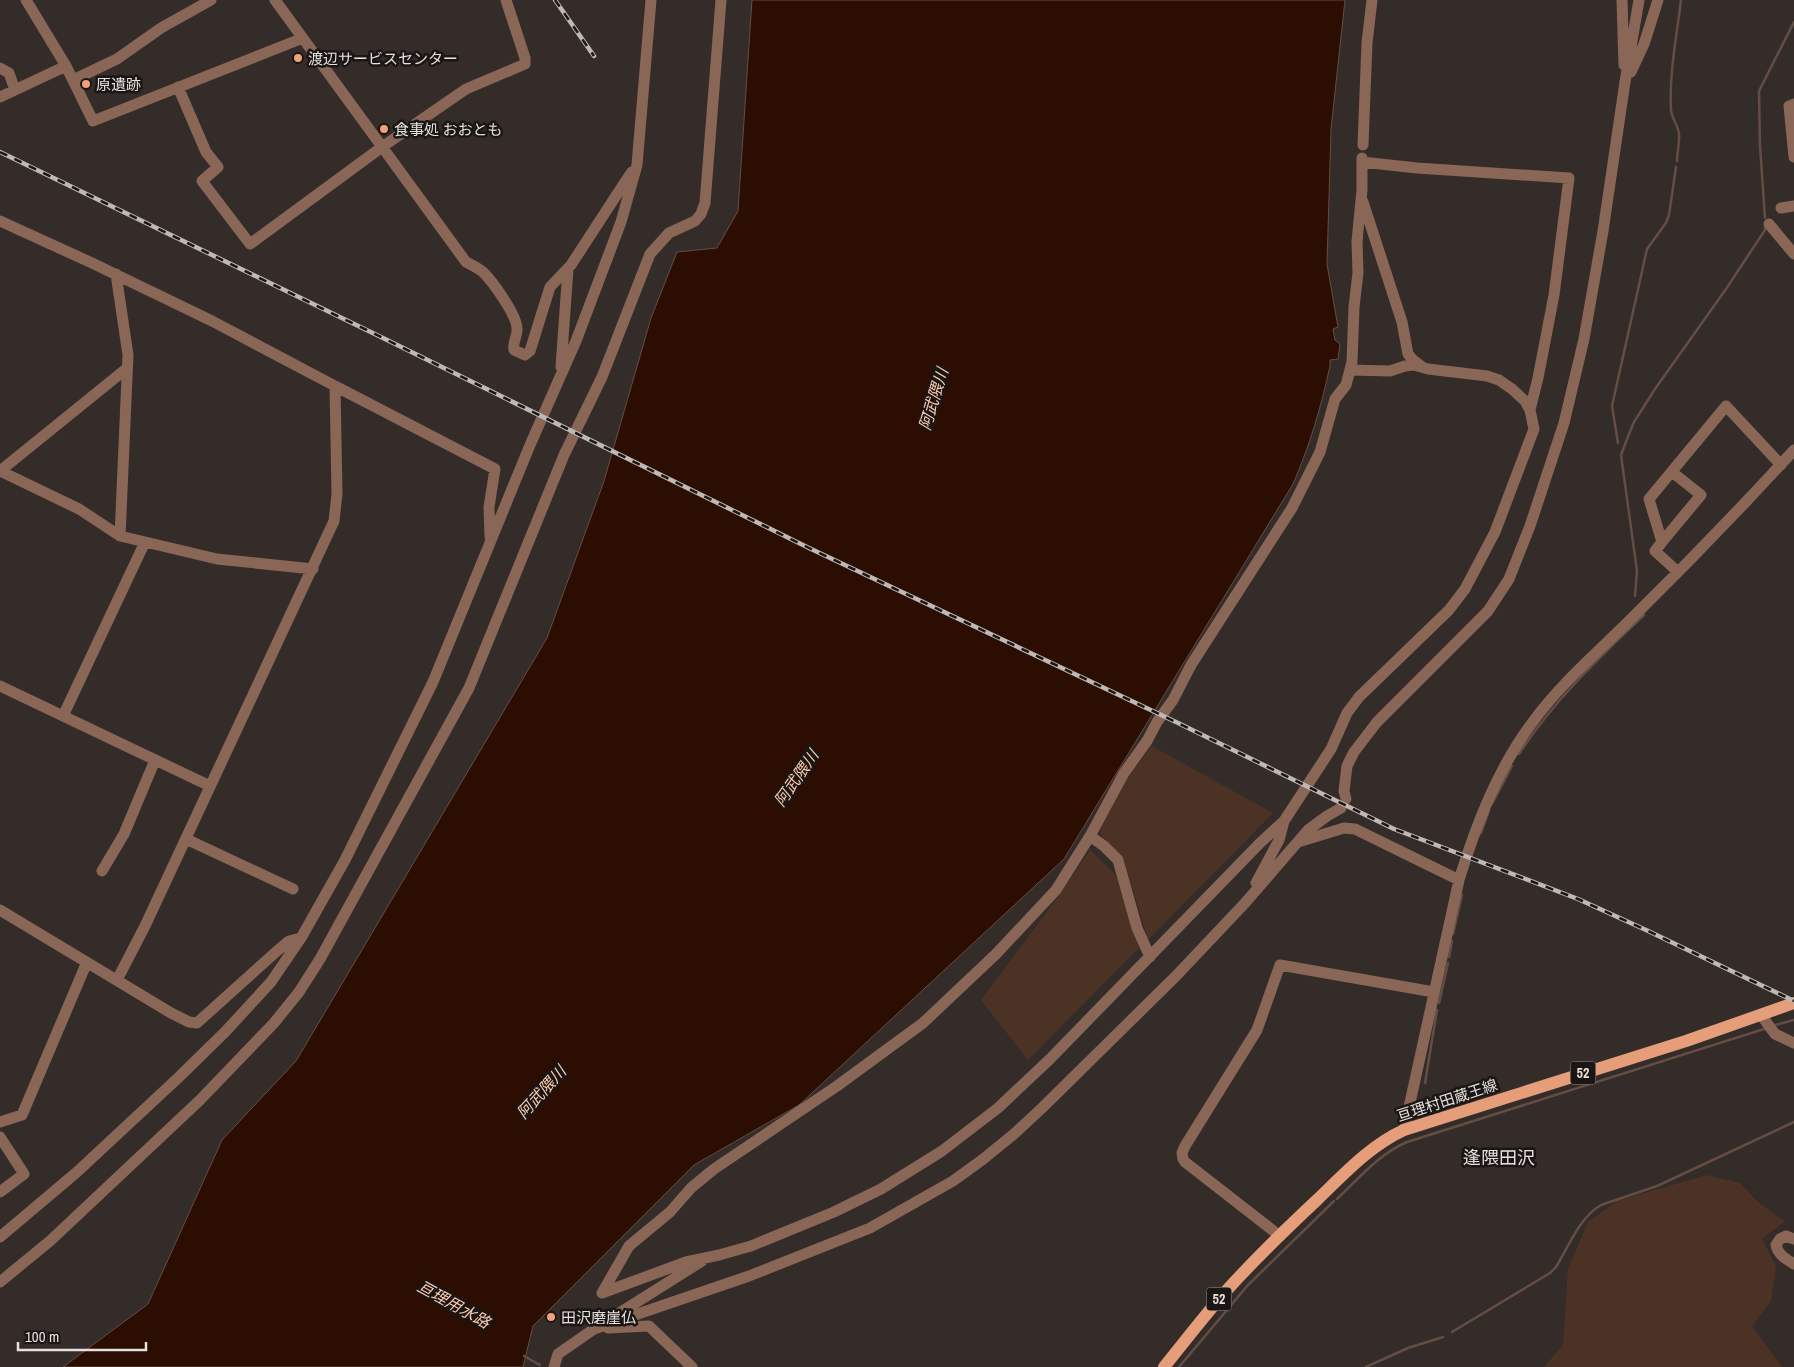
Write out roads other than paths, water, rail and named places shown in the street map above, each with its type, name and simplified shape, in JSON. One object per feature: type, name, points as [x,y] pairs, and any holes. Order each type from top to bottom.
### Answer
[{"type":"main road","name":"亘理村田蔵王線","points":[[1164,1367],[1226,1292],[1280,1236],[1380,1143],[1404,1130],[1686,1041],[1794,1003]]},
{"type":"street","points":[[26,0],[74,80],[93,121],[303,38]]},
{"type":"street","points":[[74,80],[117,59],[161,28],[212,0]]},
{"type":"street","points":[[275,0],[466,262],[482,272],[507,304],[517,325],[517,333],[512,346],[514,350],[525,355],[530,351],[550,287],[568,269],[637,165]]},
{"type":"street","points":[[178,87],[206,152],[218,167],[202,181],[250,244],[382,147],[466,89],[525,64],[525,58],[506,0]]},
{"type":"street","points":[[0,1237],[77,1172],[219,1038],[271,982],[301,938],[345,860],[433,682],[576,341],[621,222],[637,165],[651,0]]},
{"type":"street","points":[[0,1282],[50,1241],[200,1100],[274,1023],[300,992],[320,959],[469,688],[564,455],[602,378],[650,254],[669,233],[695,221],[701,214],[705,203],[721,0]]},
{"type":"street","points":[[1363,145],[1367,43],[1372,0]]},
{"type":"street","points":[[1622,0],[1625,82]]},
{"type":"street","points":[[594,1329],[749,1276],[870,1228],[953,1180],[982,1160],[1014,1134],[1176,976],[1245,902],[1308,830],[1343,804],[1347,766],[1367,733],[1480,621],[1502,590],[1520,552],[1542,492],[1574,383],[1596,274],[1639,0]]},
{"type":"street","points":[[1625,82],[1644,44],[1658,0]]},
{"type":"street","points":[[0,97],[66,66]]},
{"type":"street","points":[[0,68],[8,73],[15,90]]},
{"type":"street","points":[[1794,104],[1789,106],[1794,157]]},
{"type":"street","points":[[1350,370],[1390,371],[1405,366],[1488,376],[1499,380],[1526,401],[1534,429],[1495,532],[1465,589],[1449,610],[1359,697],[1347,713],[1331,749],[1284,821],[1043,1065],[998,1108],[942,1152],[881,1189],[834,1212],[751,1246],[686,1262],[602,1293],[629,1246],[670,1212],[691,1188],[714,1170],[838,1086],[923,1023],[996,954],[1056,890],[1090,836],[1124,773],[1173,700],[1191,665],[1292,508],[1320,452],[1335,399],[1346,385],[1350,370],[1358,273],[1357,241],[1362,160],[1418,168],[1569,178],[1554,294],[1530,410]]},
{"type":"street","points":[[1361,196],[1402,322],[1408,354],[1424,368]]},
{"type":"street","points":[[1780,208],[1794,206]]},
{"type":"street","points":[[0,221],[116,274],[212,322],[495,469],[489,507],[490,543]]},
{"type":"street","points":[[1769,224],[1794,254]]},
{"type":"street","points":[[561,376],[568,269]]},
{"type":"street","points":[[116,274],[128,355],[120,536]]},
{"type":"street","points":[[126,370],[0,471],[79,510],[120,536],[216,559],[313,569]]},
{"type":"street","points":[[117,980],[186,839],[334,522],[337,494],[335,386]]},
{"type":"street","points":[[1662,542],[1649,499],[1726,406],[1781,465]]},
{"type":"street","points":[[1404,1130],[1459,880],[1490,794],[1510,756],[1531,723],[1576,672],[1745,504],[1794,450]]},
{"type":"street","points":[[1672,472],[1701,495],[1655,551],[1678,572]]},
{"type":"street","points":[[62,716],[145,542]]},
{"type":"street","points":[[0,686],[210,786]]},
{"type":"street","points":[[102,872],[124,834],[155,760]]},
{"type":"street","points":[[1245,902],[1279,840],[1284,821]]},
{"type":"street","points":[[1298,842],[1344,828],[1355,830],[1459,880]]},
{"type":"street","points":[[1090,836],[1104,846],[1118,860],[1137,928],[1150,957]]},
{"type":"street","points":[[186,839],[293,890]]},
{"type":"street","points":[[0,910],[180,1018],[197,1023],[276,951],[289,941],[301,938]]},
{"type":"street","points":[[0,1122],[22,1115],[87,962]]},
{"type":"street","points":[[1280,1236],[1185,1162],[1182,1153],[1257,1030],[1280,965],[1434,992]]},
{"type":"street","points":[[1761,1015],[1775,1034],[1794,1043]]},
{"type":"street","points":[[0,1137],[24,1174],[0,1192]]},
{"type":"street","points":[[1794,1239],[1786,1236],[1780,1238],[1776,1245],[1777,1250],[1783,1257],[1794,1264]]},
{"type":"street","points":[[554,1367],[558,1354],[594,1329],[708,1258]]},
{"type":"street","points":[[594,1329],[649,1326],[692,1367]]},
{"type":"water","name":"阿武隈川","points":[[752,0],[1345,0],[1331,129],[1327,264],[1338,327],[1333,329],[1335,340],[1340,344],[1338,359],[1330,360],[1327,381],[1314,426],[1293,484],[1064,859],[799,1105],[694,1165],[533,1326],[523,1367],[63,1367],[148,1304],[222,1140],[296,1061],[547,638],[604,481],[651,318],[677,252],[717,248],[738,211]]},
{"type":"waterway","points":[[1677,161],[1679,134],[1671,112],[1671,95],[1672,68],[1681,0]]},
{"type":"waterway","points":[[1765,218],[1760,146],[1759,91],[1794,22]]},
{"type":"waterway","points":[[1618,443],[1612,406],[1647,249],[1666,223],[1669,215],[1676,167]]},
{"type":"waterway","points":[[1635,596],[1637,571],[1621,455],[1634,422],[1655,389],[1726,289],[1765,230],[1765,227]]},
{"type":"waterway","points":[[1519,754],[1562,698],[1593,664],[1644,615]]},
{"type":"waterway","points":[[1492,804],[1512,766]]},
{"type":"waterway","points":[[1481,833],[1489,811]]},
{"type":"waterway","points":[[1453,934],[1462,895]]},
{"type":"waterway","points":[[1449,957],[1452,941]]},
{"type":"waterway","points":[[1439,1003],[1448,963]]},
{"type":"waterway","points":[[1425,1083],[1437,1010]]},
{"type":"waterway","points":[[1775,1025],[1794,1020]]},
{"type":"waterway","points":[[1337,1199],[1378,1160],[1407,1142],[1764,1029]]},
{"type":"waterway","points":[[1418,1117],[1421,1101]]},
{"type":"waterway","points":[[1452,1332],[1550,1273],[1556,1267],[1575,1233],[1587,1217],[1601,1205],[1657,1186],[1794,1122]]},
{"type":"waterway","points":[[1179,1367],[1248,1285],[1334,1201]]},
{"type":"waterway","points":[[1366,1367],[1408,1348],[1443,1337]]},
{"type":"waterway","name":"亘理用水路","points":[[524,1356],[540,1365]]},
{"type":"railway","points":[[555,0],[594,56]]},
{"type":"railway","points":[[0,152],[809,548],[1176,722],[1394,829],[1578,899],[1794,1001]]},
{"type":"place","name":"渡辺サービスセンター","points":[[298,58]]},
{"type":"place","name":"原遺跡","points":[[86,84]]},
{"type":"place","name":"食事処 おおとも","points":[[384,129]]},
{"type":"place","name":"田沢磨崖仏","points":[[551,1317]]},
{"type":"district","name":"逢隈田沢","points":[[1499,1157]]}]
